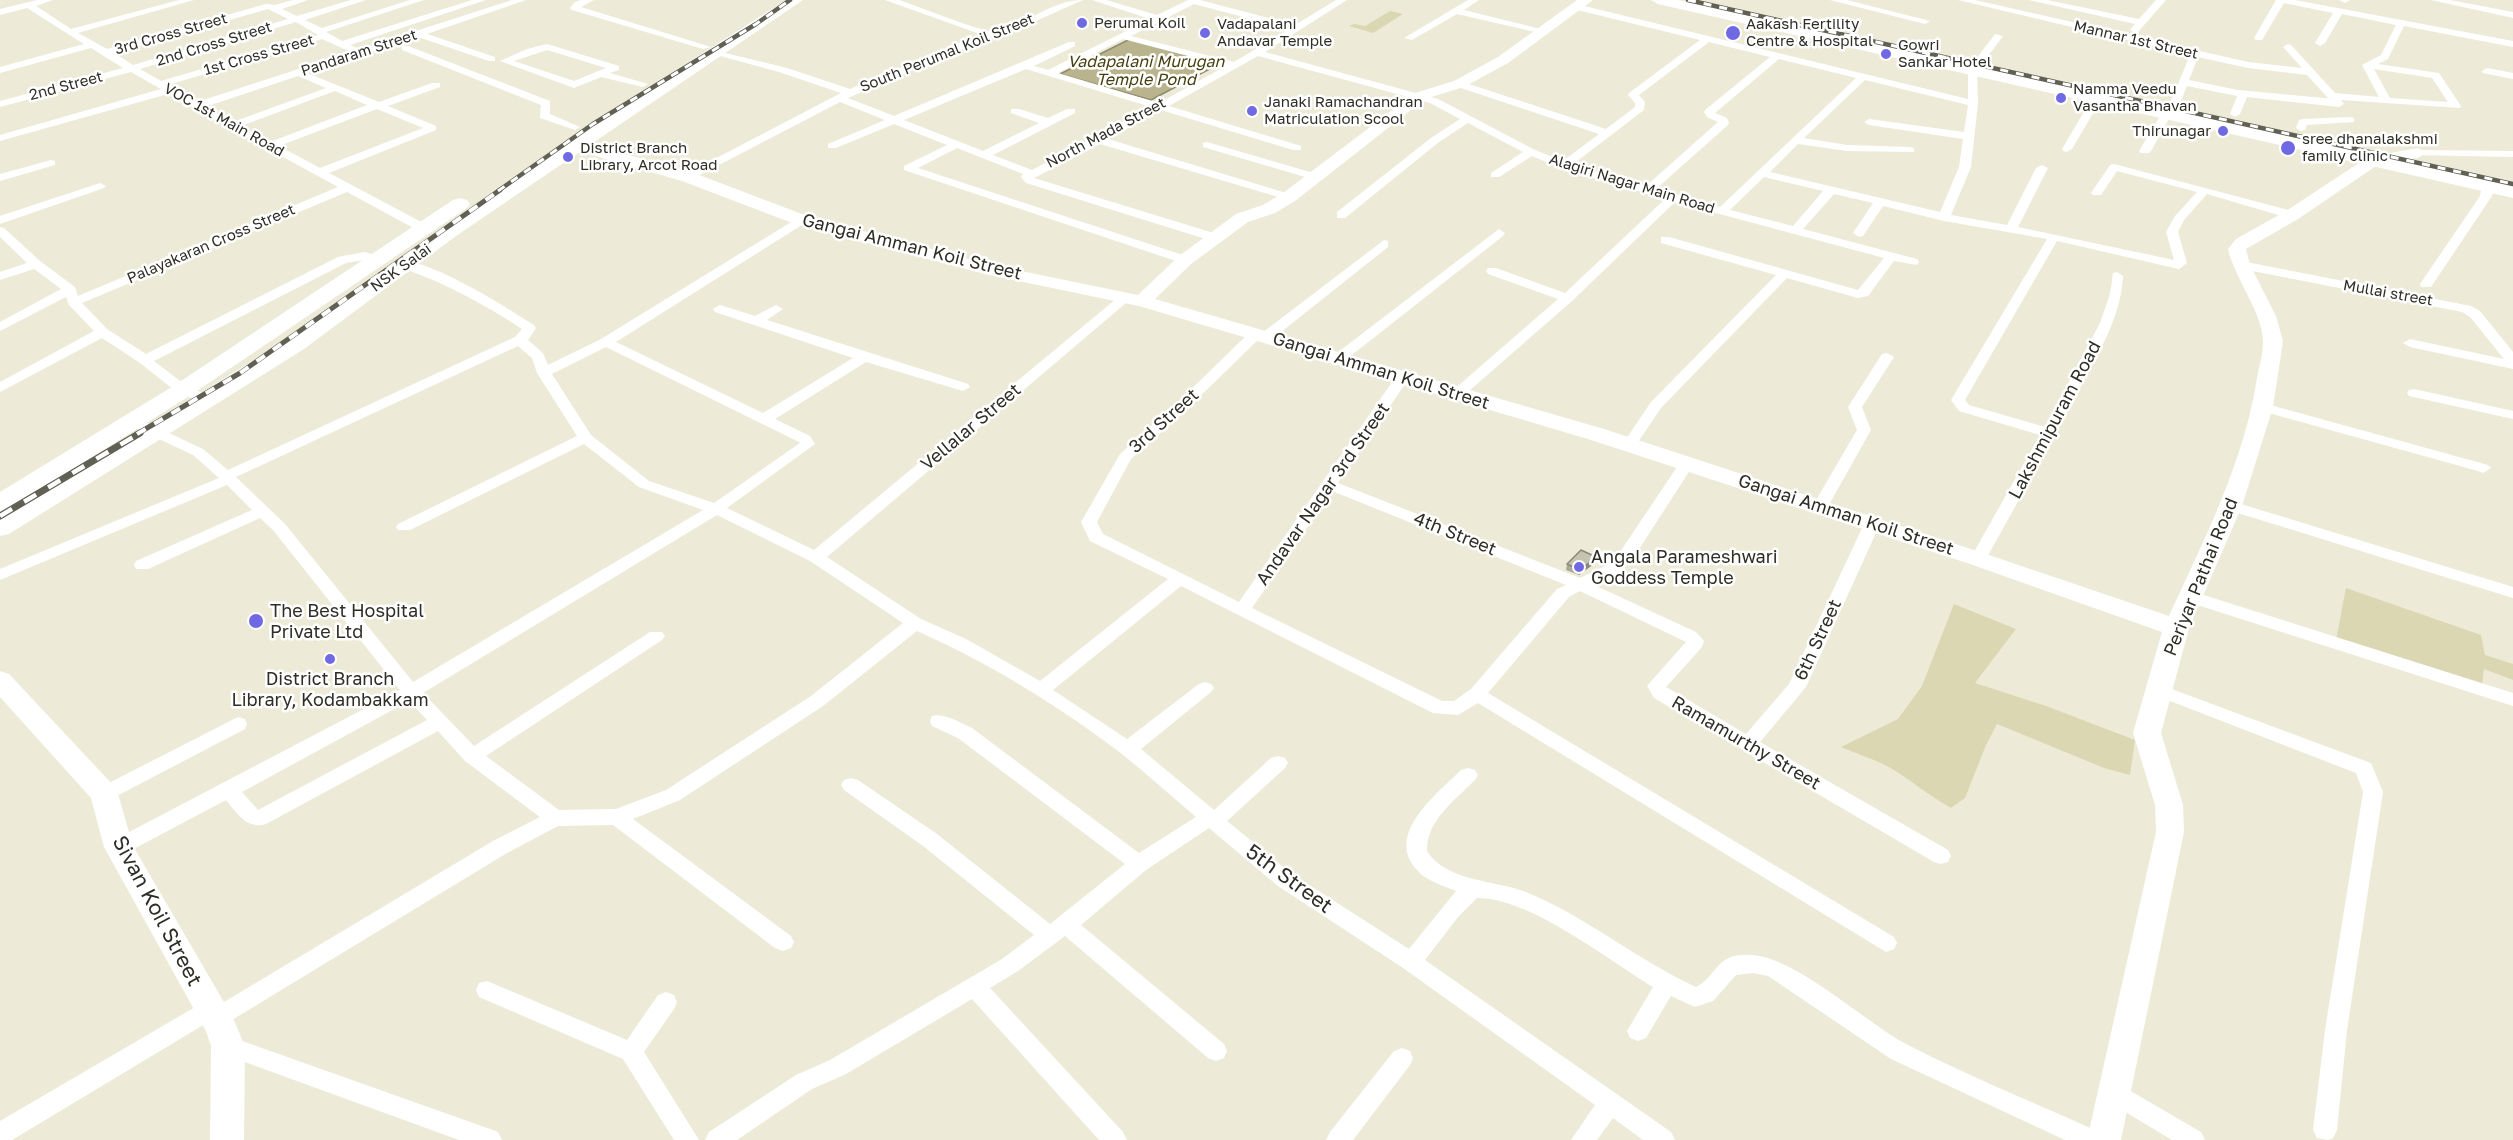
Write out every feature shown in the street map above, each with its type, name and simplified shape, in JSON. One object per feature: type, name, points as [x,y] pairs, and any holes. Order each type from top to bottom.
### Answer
[{"type":"main road","points":[[0,503],[183,390],[379,260],[423,228],[557,141],[576,136],[592,115],[643,84],[711,50],[779,0]]},
{"type":"main road","name":"NSK Salai","points":[[0,528],[158,432],[296,344],[406,265],[576,136],[615,119],[711,50],[796,0]]},
{"type":"main road","points":[[1658,0],[1896,53],[1977,64],[2171,107],[2374,160],[2513,192]]},
{"type":"main road","points":[[1724,0],[1908,41],[1977,64],[2097,98],[2235,114],[2513,174]]},
{"type":"main road","points":[[1896,53],[1908,41]]},
{"type":"main road","points":[[592,115],[615,119]]},
{"type":"main road","points":[[63,464],[95,470]]},
{"type":"main road","points":[[25,487],[55,495]]},
{"type":"street","points":[[0,12],[48,0]]},
{"type":"street","points":[[70,32],[189,0]]},
{"type":"street","points":[[271,7],[303,0]]},
{"type":"street","name":"2nd Cross Street","points":[[133,68],[361,0]]},
{"type":"street","name":"1st Cross Street","points":[[0,138],[165,87],[418,0]]},
{"type":"street","points":[[342,44],[481,0]]},
{"type":"street","name":"Pandaram Street","points":[[196,106],[521,0]]},
{"type":"street","points":[[589,0],[578,4],[575,8],[783,70],[1029,175],[1030,181],[1216,238]]},
{"type":"street","points":[[890,0],[989,34]]},
{"type":"street","name":"South Perumal Koil Street","points":[[688,177],[845,96],[989,34],[1015,27],[1078,0]]},
{"type":"street","points":[[1097,0],[1156,18]]},
{"type":"street","name":"North Mada Street","points":[[1029,175],[1099,140],[1257,53],[1342,0]]},
{"type":"street","points":[[1409,39],[1474,0]]},
{"type":"street","points":[[1835,0],[1925,21]]},
{"type":"street","name":"Mannar 1st Street","points":[[1964,0],[2248,65],[2310,72]]},
{"type":"street","points":[[2034,0],[2089,12],[2137,26],[2161,0]]},
{"type":"street","points":[[2089,12],[2102,0]]},
{"type":"street","points":[[2259,38],[2281,0],[2513,44]]},
{"type":"street","points":[[2436,0],[2513,15]]},
{"type":"street","points":[[1049,73],[1193,1],[1296,28]]},
{"type":"street","points":[[1135,299],[1242,218],[1269,209],[1289,197],[1420,96],[1459,84],[1503,60],[1581,4],[1706,40],[1972,103]]},
{"type":"street","name":"VOC 1st Main Road","points":[[29,5],[70,32],[108,52],[196,106],[423,228]]},
{"type":"street","points":[[271,7],[361,53]]},
{"type":"street","name":"3rd Cross Street","points":[[108,52],[271,7]]},
{"type":"street","points":[[1456,11],[1544,31]]},
{"type":"street","points":[[2320,44],[2339,11]]},
{"type":"street","points":[[2367,65],[2385,57],[2401,23]]},
{"type":"street","points":[[419,34],[492,59]]},
{"type":"street","points":[[1121,36],[1235,65]]},
{"type":"street","points":[[1944,217],[1965,167],[1977,64],[1998,36]]},
{"type":"street","points":[[1564,166],[1640,108],[1640,102],[1634,95],[1706,40]]},
{"type":"street","points":[[832,146],[1025,66],[1072,44]]},
{"type":"street","points":[[0,70],[92,45]]},
{"type":"street","points":[[2183,82],[2243,93],[2340,105],[2288,47]]},
{"type":"street","points":[[405,48],[546,103],[544,116],[576,136]]},
{"type":"street","points":[[600,74],[615,68],[547,48],[530,51],[505,61],[574,85],[600,74],[643,84]]},
{"type":"street","name":"Alagiri Nagar Main Road","points":[[1257,53],[1420,96],[1531,152],[1564,166],[1647,191],[1913,262]]},
{"type":"street","points":[[2145,151],[2171,107],[2195,53]]},
{"type":"street","points":[[1647,191],[1724,123],[1723,120],[1708,112],[1776,57]]},
{"type":"street","points":[[2332,96],[2451,106],[2456,104],[2434,75],[2367,65]]},
{"type":"street","points":[[2367,65],[2387,101]]},
{"type":"street","points":[[1025,66],[1297,148]]},
{"type":"street","name":"2nd Street","points":[[0,104],[133,68]]},
{"type":"street","points":[[2487,71],[2513,76]]},
{"type":"street","points":[[299,73],[432,128],[321,172]]},
{"type":"street","points":[[1722,211],[1863,76]]},
{"type":"street","points":[[366,100],[417,81]]},
{"type":"street","points":[[1459,84],[1608,133]]},
{"type":"street","points":[[271,145],[436,85]]},
{"type":"street","points":[[234,125],[337,87]]},
{"type":"street","points":[[2235,114],[2243,93]]},
{"type":"street","points":[[2067,149],[2097,98]]},
{"type":"street","points":[[1015,111],[1048,122]]},
{"type":"street","points":[[983,155],[1071,111]]},
{"type":"street","points":[[1341,215],[1436,140],[1468,120]]},
{"type":"street","points":[[2301,128],[2303,122],[2350,120]]},
{"type":"street","points":[[1869,122],[1968,136]]},
{"type":"street","name":"Gangai Amman Koil Street","points":[[576,136],[801,220],[985,269],[1135,299],[1261,335],[1629,445],[1977,559],[2176,628]]},
{"type":"street","points":[[1099,140],[1289,197]]},
{"type":"street","points":[[1794,140],[1847,148],[1910,150]]},
{"type":"street","points":[[955,145],[908,168],[1185,261]]},
{"type":"street","points":[[1207,145],[1316,177]]},
{"type":"street","points":[[1496,175],[1531,152]]},
{"type":"street","points":[[2241,266],[2238,249],[2242,243],[2292,215],[2374,160],[2418,153],[2513,154]]},
{"type":"street","points":[[0,178],[51,163]]},
{"type":"street","points":[[2097,193],[2114,167],[2292,215]]},
{"type":"street","points":[[2011,229],[2042,168]]},
{"type":"street","points":[[1761,173],[1944,217],[2054,237],[2179,265],[2181,263],[2172,232],[2179,219],[2205,190]]},
{"type":"street","points":[[0,220],[100,186]]},
{"type":"street","points":[[2426,284],[2486,196],[2488,186]]},
{"type":"street","name":"Palayakaran Cross Street","points":[[72,296],[348,187]]},
{"type":"street","points":[[1795,231],[1831,190]]},
{"type":"street","points":[[1456,394],[1567,298],[1673,198]]},
{"type":"street","points":[[1859,233],[1880,201]]},
{"type":"street","points":[[544,373],[606,342],[801,220]]},
{"type":"street","points":[[0,231],[6,246],[36,264],[72,296],[102,332],[145,360],[183,390],[208,400]]},
{"type":"street","points":[[1338,359],[1499,233]]},
{"type":"street","points":[[2049,433],[1972,411],[1964,408],[1958,400],[2054,237]]},
{"type":"street","points":[[1665,240],[1858,294],[1863,293],[1891,257]]},
{"type":"street","points":[[1261,335],[1384,244]]},
{"type":"street","points":[[145,360],[342,260],[364,256],[379,260]]},
{"type":"street","points":[[0,276],[36,264]]},
{"type":"street","points":[[0,575],[228,478],[520,340],[526,334],[529,328],[472,293],[428,272],[406,265]]},
{"type":"street","name":"Mullai street","points":[[2241,266],[2466,309],[2475,315],[2513,363]]},
{"type":"street","name":"Periyar Pathai Road","points":[[2104,1140],[2170,832],[2169,805],[2147,733],[2176,628],[2231,506],[2263,406],[2273,341],[2266,316],[2241,266]]},
{"type":"street","points":[[1492,272],[1567,298]]},
{"type":"street","points":[[1629,445],[1656,405],[1784,274]]},
{"type":"street","name":"Lakshmipuram Road","points":[[1977,559],[2049,433],[2107,323],[2116,294],[2117,276]]},
{"type":"street","points":[[0,327],[72,296]]},
{"type":"street","name":"Vellalar Street","points":[[816,557],[1135,299]]},
{"type":"street","points":[[720,309],[963,387]]},
{"type":"street","points":[[757,321],[776,309]]},
{"type":"street","points":[[0,388],[102,332]]},
{"type":"street","name":"3rd Street","points":[[1261,335],[1125,457],[1089,522],[1096,537],[1434,706],[1446,710],[1458,708],[1477,694]]},
{"type":"street","name":"5th Street","points":[[520,340],[538,356],[544,373],[585,438],[644,484],[716,509],[816,557],[915,623],[960,643],[1041,690],[1128,749],[1285,880],[1411,962],[1663,1140]]},
{"type":"street","points":[[120,847],[411,692],[716,509],[808,444],[805,439],[606,342]]},
{"type":"street","points":[[2410,343],[2513,363]]},
{"type":"street","points":[[764,419],[864,357]]},
{"type":"street","points":[[1820,507],[1864,430],[1854,407],[1887,357]]},
{"type":"street","name":"Andavar Nagar 3rd Street","points":[[1243,609],[1402,378]]},
{"type":"street","points":[[2414,393],[2513,415]]},
{"type":"street","points":[[2263,406],[2483,468]]},
{"type":"street","points":[[132,421],[198,452],[228,478],[279,527],[411,692],[472,756],[555,818]]},
{"type":"street","points":[[404,527],[585,438]]},
{"type":"street","points":[[1686,464],[1626,556],[1613,569],[1563,593],[1477,694],[1886,943]]},
{"type":"street","name":"4th Street","points":[[1330,485],[1579,584]]},
{"type":"street","points":[[2231,506],[2513,593]]},
{"type":"street","points":[[142,565],[262,511]]},
{"type":"street","name":"6th Street","points":[[1747,745],[1797,687],[1872,524]]},
{"type":"street","points":[[1041,690],[1179,579]]},
{"type":"street","name":"Ramamurthy Street","points":[[1579,584],[1690,636],[1695,641],[1693,647],[1656,686],[1660,693],[1941,856]]},
{"type":"street","points":[[2191,597],[2513,700]]},
{"type":"street","points":[[0,1134],[218,1025],[500,848],[555,818],[618,817],[673,795],[817,701],[915,623]]},
{"type":"street","points":[[472,756],[656,636]]},
{"type":"street","name":"Sivan Koil Street","points":[[0,680],[104,794],[120,847],[218,1025],[227,1140]]},
{"type":"street","points":[[1128,749],[1205,688]]},
{"type":"street","points":[[2158,690],[2364,768],[2373,792],[2336,1030],[2325,1130]]},
{"type":"street","points":[[232,788],[232,794],[252,817],[259,819],[440,722]]},
{"type":"street","points":[[939,722],[965,733],[1139,864]]},
{"type":"street","points":[[104,794],[238,724]]},
{"type":"street","points":[[717,1140],[804,1082],[838,1067],[1010,965],[1139,864],[1211,820],[1278,763]]},
{"type":"street","points":[[1468,775],[1421,825],[1416,848],[1421,862],[1473,890],[1488,889],[1514,897],[1558,917],[1684,993],[1702,996],[1708,992],[1721,973],[1732,965],[1756,963],[1773,968],[1899,1052],[2091,1140]]},
{"type":"street","points":[[851,785],[1057,930],[1216,1051]]},
{"type":"street","points":[[618,817],[783,942]]},
{"type":"street","points":[[1411,962],[1462,900],[1473,890]]},
{"type":"street","points":[[1638,1031],[1667,984]]},
{"type":"street","points":[[975,987],[1116,1140]]},
{"type":"street","points":[[487,990],[631,1052],[687,1140]]},
{"type":"street","points":[[631,1052],[666,1002]]},
{"type":"street","points":[[218,1025],[490,1140]]},
{"type":"street","points":[[1338,1140],[1402,1058]]},
{"type":"street","points":[[2115,1093],[2193,1140]]},
{"type":"street","points":[[1583,1140],[1611,1102]]},
{"type":"shaded area","points":[[1390,11],[1403,14],[1373,33],[1349,26],[1354,24],[1365,26]]},
{"type":"shaded area","points":[[2346,588],[2481,635],[2485,655],[2513,664],[2513,680],[2484,669],[2482,686],[2336,640]]},
{"type":"shaded area","points":[[1954,604],[2016,629],[1975,683],[2046,706],[2135,740],[2130,775],[2104,768],[1997,724],[1965,798],[1951,808],[1889,767],[1841,747],[1898,719],[1922,686]]},
{"type":"water","name":"Vadapalani Murugan Temple Pond","points":[[1130,39],[1219,64],[1151,100],[1060,74]]},
{"type":"building","points":[[1581,550],[1596,557],[1580,570],[1567,564]]},
{"type":"railway","points":[[498,191],[593,124],[756,24],[790,0]]},
{"type":"railway","points":[[1688,0],[2513,184]]},
{"type":"railway","points":[[137,434],[240,373],[500,190]]},
{"type":"railway","points":[[0,516],[140,433]]},
{"type":"place","name":"Perumal Koil","points":[[1082,23]]},
{"type":"place","name":"Vadapalani Andavar Temple","points":[[1205,33]]},
{"type":"place","name":"Aakash Fertility Centre & Hospital","points":[[1733,33]]},
{"type":"place","name":"Gowri Sankar Hotel","points":[[1886,54]]},
{"type":"place","name":"Namma Veedu Vasantha Bhavan","points":[[2061,98]]},
{"type":"place","name":"Janaki Ramachandran Matriculation Scool","points":[[1252,111]]},
{"type":"place","name":"Thirunagar","points":[[2223,131]]},
{"type":"place","name":"sree dhanalakshmi family clinic","points":[[2288,148]]},
{"type":"place","name":"District Branch Library, Arcot Road","points":[[568,157]]},
{"type":"place","name":"Angala Parameshwari Goddess Temple","points":[[1579,567]]},
{"type":"place","name":"The Best Hospital Private Ltd","points":[[256,621]]},
{"type":"place","name":"District Branch Library, Kodambakkam","points":[[330,659]]}]
